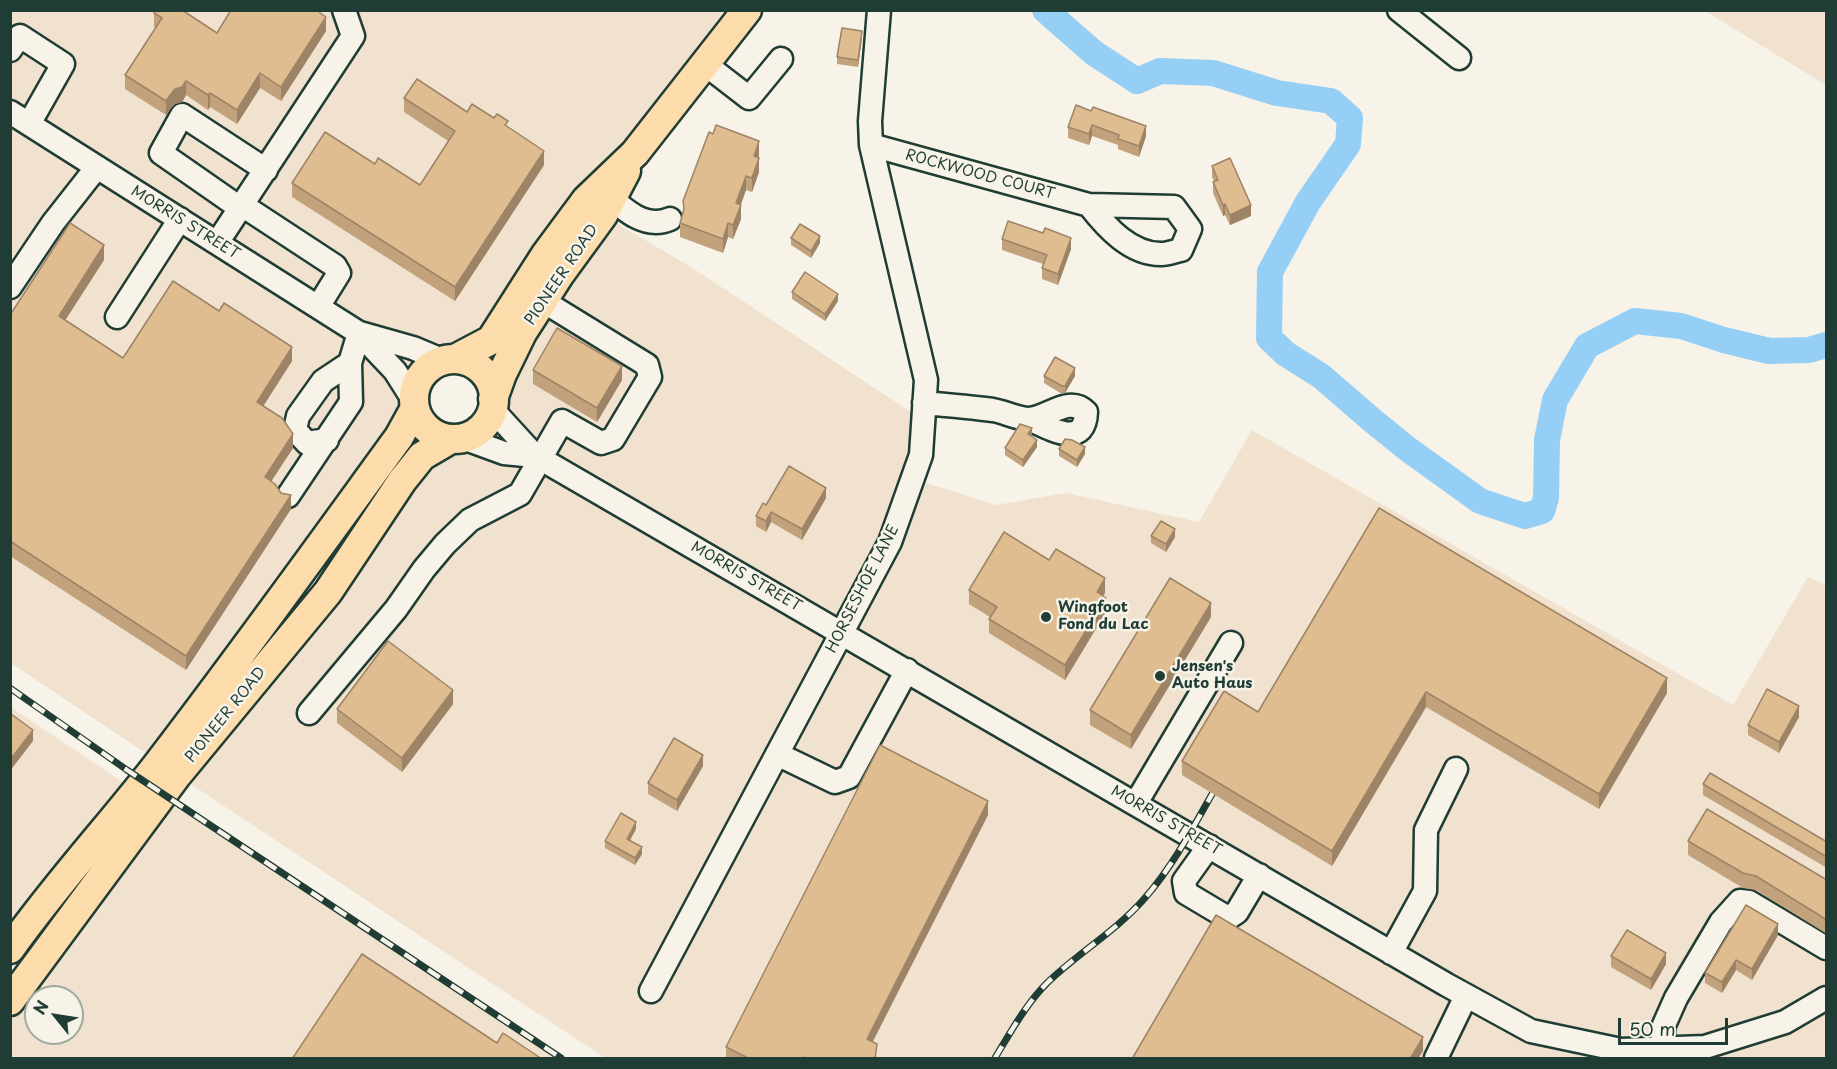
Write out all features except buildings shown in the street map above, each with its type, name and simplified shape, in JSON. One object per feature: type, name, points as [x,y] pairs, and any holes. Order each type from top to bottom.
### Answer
[{"type":"main road","name":"PIONEER ROAD","points":[[493,404],[502,374],[522,333],[603,215],[605,193],[747,10]]},
{"type":"main road","name":"PIONEER ROAD","points":[[449,360],[491,340],[546,254],[586,200],[605,193]]},
{"type":"main road","points":[[449,360],[467,362],[478,367],[486,376],[492,387],[493,404],[483,426],[470,436],[457,439],[438,436],[428,430],[420,420],[414,405],[415,389],[427,370],[449,360]]},
{"type":"main road","name":"PIONEER ROAD","points":[[10,950],[34,915],[141,786],[257,632],[399,437],[414,405]]},
{"type":"main road","name":"PIONEER ROAD","points":[[10,1000],[177,775],[328,592],[402,481],[422,456],[457,439]]},
{"type":"street","points":[[217,243],[353,36],[344,10]]},
{"type":"street","name":"HORSESHOE LANE","points":[[651,991],[890,542],[921,455],[926,380],[871,145],[870,121],[879,10]]},
{"type":"street","points":[[1399,10],[1459,58]]},
{"type":"street","points":[[10,50],[20,36],[63,64],[20,118]]},
{"type":"street","points":[[705,64],[749,98],[781,59]]},
{"type":"street","points":[[266,170],[182,115],[161,153],[335,266],[339,273],[318,307]]},
{"type":"street","name":"MORRIS STREET","points":[[20,118],[359,333],[394,371],[414,405]]},
{"type":"street","name":"ROCKWOOD COURT","points":[[871,145],[1089,205]]},
{"type":"street","points":[[10,287],[53,223],[98,167]]},
{"type":"street","points":[[605,193],[628,211],[648,222],[659,224],[670,219]]},
{"type":"street","points":[[117,317],[180,219]]},
{"type":"street","points":[[309,713],[396,609],[445,544],[470,520],[520,494],[538,457],[562,421],[600,443],[613,440],[650,378],[647,364],[543,301]]},
{"type":"street","points":[[288,496],[351,402],[350,363],[359,333]]},
{"type":"street","name":"MORRIS STREET","points":[[359,333],[449,360]]},
{"type":"street","points":[[327,440],[307,442],[295,430],[298,416],[323,381],[350,363]]},
{"type":"street","points":[[924,403],[995,410],[1029,419]]},
{"type":"street","name":"MORRIS STREET","points":[[493,404],[538,457],[1531,1031],[1635,1054],[1661,1049],[1705,1047],[1785,1022],[1827,998]]},
{"type":"street","name":"MORRIS STREET","points":[[457,439],[504,453],[538,457]]},
{"type":"street","points":[[1136,803],[1231,643]]},
{"type":"street","points":[[777,754],[835,782],[849,777],[907,670]]},
{"type":"street","points":[[1391,952],[1425,891],[1426,830],[1456,769]]},
{"type":"street","points":[[1209,846],[1184,881],[1186,894],[1228,918],[1237,912],[1259,875]]},
{"type":"street","points":[[1661,1049],[1664,1025],[1676,998],[1721,922],[1740,901],[1749,902],[1827,948]]},
{"type":"street","points":[[1436,1059],[1467,996]]},
{"type":"shaded area","points":[[10,11],[747,11],[491,340],[436,364],[419,380],[159,762],[11,663]]},
{"type":"shaded area","points":[[1705,11],[1826,11],[1826,85]]},
{"type":"shaded area","points":[[603,215],[694,269],[923,420],[923,482],[996,505],[1066,493],[1199,522],[1252,430],[1733,705],[1808,577],[1826,585],[1826,1058],[605,1058],[177,775],[402,481],[478,431],[488,420]]},
{"type":"shaded area","points":[[11,707],[124,783],[11,924]]},
{"type":"shaded area","points":[[160,797],[566,1058],[11,1058],[11,1001]]},
{"type":"waterway","points":[[1045,10],[1094,53],[1137,81],[1160,71],[1213,73],[1277,93],[1331,101],[1350,118],[1348,144],[1308,202],[1270,272],[1269,338],[1286,354],[1321,376],[1409,450],[1480,501],[1525,516],[1542,511],[1546,498],[1547,440],[1555,400],[1587,346],[1635,321],[1681,326],[1769,351],[1809,350],[1826,345]]},
{"type":"railway","points":[[10,688],[127,770],[561,1058]]},
{"type":"railway","points":[[995,1058],[1039,991],[1144,899],[1166,871],[1220,780]]},
{"type":"place","name":"Wingfoot Fond du Lac","points":[[1046,617]]},
{"type":"place","name":"Jensen's Auto Haus","points":[[1160,676]]}]
